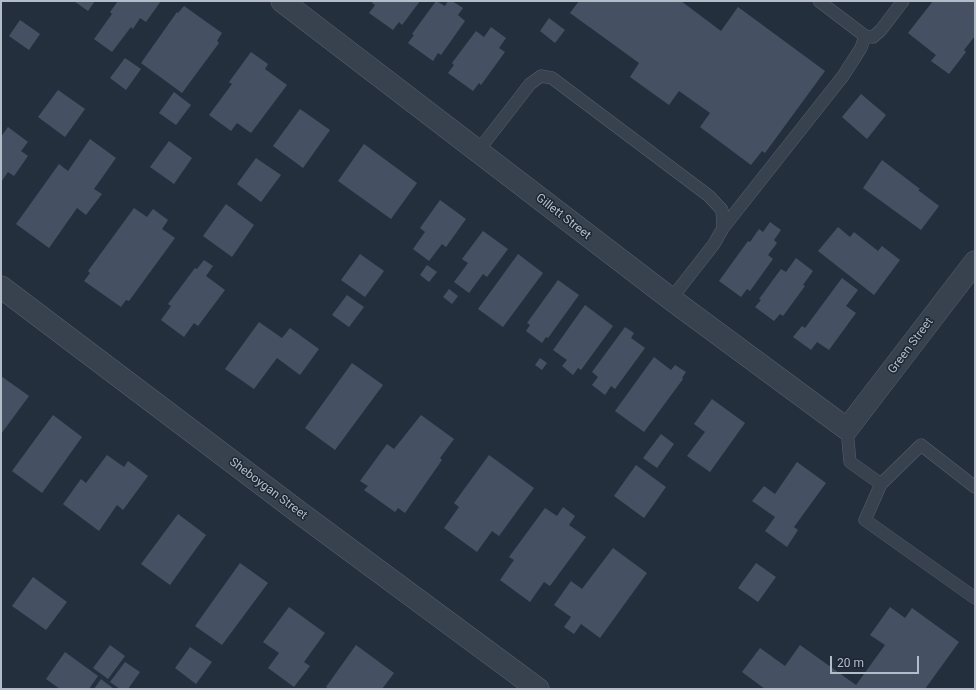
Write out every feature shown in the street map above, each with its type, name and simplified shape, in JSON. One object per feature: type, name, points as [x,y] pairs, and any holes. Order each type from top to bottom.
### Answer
[{"type":"street","name":"Gillett Street","points":[[282,1],[671,299],[847,429]]},
{"type":"street","name":"Green Street","points":[[847,429],[975,262]]},
{"type":"street","name":"Sheboygan Street","points":[[1,287],[306,518],[538,689]]},
{"type":"lane","points":[[819,1],[865,36],[873,37],[881,30],[903,1]]},
{"type":"lane","points":[[671,299],[714,244],[723,228],[843,76],[861,48],[865,36]]},
{"type":"lane","points":[[478,151],[530,84],[541,76],[552,78],[709,196],[722,210],[723,228]]},
{"type":"lane","points":[[847,429],[850,462],[881,484]]},
{"type":"lane","points":[[975,487],[921,445],[881,484],[865,520],[975,598]]},
{"type":"building","points":[[74,1],[95,1],[88,11]]},
{"type":"building","points":[[118,1],[161,1],[146,22],[140,18],[133,29],[131,27],[112,52],[94,39],[112,14],[110,12]]},
{"type":"building","points":[[373,1],[420,1],[402,25],[399,22],[393,30],[369,13],[375,5],[372,3]]},
{"type":"building","points":[[436,1],[445,6],[448,1],[452,1],[463,8],[458,15],[465,21],[441,55],[438,53],[433,61],[408,43],[414,35],[412,34]]},
{"type":"building","points":[[579,1],[681,1],[721,31],[738,7],[825,71],[765,153],[762,151],[751,165],[700,127],[710,113],[679,91],[669,105],[630,77],[639,63],[570,13]]},
{"type":"building","points":[[933,1],[975,1],[975,36],[964,50],[966,52],[949,74],[931,61],[936,55],[908,33]]},
{"type":"building","points":[[184,6],[222,33],[217,41],[219,43],[182,93],[141,63],[177,12],[178,13]]},
{"type":"building","points":[[549,18],[565,30],[555,43],[540,31]]},
{"type":"building","points":[[20,20],[40,34],[29,50],[9,36]]},
{"type":"building","points":[[491,27],[506,38],[499,48],[505,52],[481,85],[479,83],[473,91],[448,73],[454,65],[452,63],[476,31],[484,37]]},
{"type":"building","points":[[251,52],[268,64],[265,69],[287,85],[251,133],[237,123],[231,131],[209,115],[232,84],[229,82]]},
{"type":"building","points":[[125,58],[141,69],[126,90],[110,78]]},
{"type":"building","points":[[58,90],[85,109],[65,137],[38,117]]},
{"type":"building","points":[[174,92],[191,105],[176,125],[159,113]]},
{"type":"building","points":[[861,94],[886,115],[867,139],[842,117]]},
{"type":"building","points":[[300,109],[330,130],[303,168],[273,146]]},
{"type":"building","points":[[8,127],[28,142],[21,151],[28,156],[14,176],[8,172],[1,182],[1,137]]},
{"type":"building","points":[[90,139],[116,158],[94,189],[102,194],[86,215],[77,208],[49,248],[16,224],[59,164],[68,171]]},
{"type":"building","points":[[169,141],[192,158],[174,184],[150,167]]},
{"type":"building","points":[[364,144],[417,183],[391,219],[338,181]]},
{"type":"building","points":[[256,158],[281,175],[261,202],[237,184]]},
{"type":"building","points":[[882,160],[920,189],[918,190],[939,206],[921,230],[863,188]]},
{"type":"building","points":[[440,200],[466,219],[446,247],[442,244],[429,261],[413,249],[425,232],[420,228]]},
{"type":"building","points":[[226,204],[254,225],[232,257],[203,236]]},
{"type":"building","points":[[134,208],[147,217],[153,209],[168,220],[162,229],[175,238],[129,301],[126,300],[121,307],[84,281],[90,273],[88,271]]},
{"type":"building","points":[[770,222],[781,230],[774,240],[777,243],[768,255],[773,259],[750,291],[747,289],[741,297],[719,281],[748,241],[750,242],[759,229],[763,232]]},
{"type":"building","points":[[838,227],[850,237],[854,232],[878,251],[882,246],[900,260],[874,295],[818,251]]},
{"type":"building","points":[[483,231],[508,249],[487,277],[483,274],[469,293],[454,282],[468,263],[462,259]]},
{"type":"building","points":[[360,254],[384,271],[365,297],[341,280]]},
{"type":"building","points":[[518,254],[543,273],[503,327],[478,309]]},
{"type":"building","points":[[796,258],[813,271],[803,285],[805,286],[783,316],[780,314],[774,321],[755,307],[761,300],[759,299],[781,269],[786,272]]},
{"type":"building","points":[[204,260],[213,266],[206,276],[225,290],[198,326],[194,323],[184,337],[161,320],[171,306],[168,304],[195,268],[197,269]]},
{"type":"building","points":[[427,265],[437,272],[429,282],[420,275]]},
{"type":"building","points":[[842,278],[858,290],[846,306],[856,313],[829,350],[817,342],[811,350],[793,337],[802,326],[805,328]]},
{"type":"building","points":[[558,280],[579,295],[548,338],[546,337],[542,343],[526,331],[530,325],[527,323]]},
{"type":"building","points":[[449,289],[458,296],[452,304],[443,297]]},
{"type":"building","points":[[347,295],[364,307],[349,327],[332,315]]},
{"type":"building","points":[[585,305],[613,326],[581,370],[578,368],[573,375],[562,366],[567,360],[553,350]]},
{"type":"building","points":[[259,322],[282,338],[290,328],[319,349],[300,375],[277,358],[254,389],[225,369]]},
{"type":"building","points":[[625,327],[634,333],[631,338],[645,348],[615,389],[611,386],[605,395],[592,385],[598,377],[592,372]]},
{"type":"building","points":[[654,357],[671,370],[675,365],[686,372],[682,378],[683,379],[644,432],[615,411]]},
{"type":"building","points":[[540,358],[547,363],[542,370],[535,365]]},
{"type":"building","points":[[352,363],[383,385],[335,450],[305,428]]},
{"type":"building","points":[[1,376],[29,396],[1,434]]},
{"type":"building","points":[[712,399],[745,423],[710,472],[687,456],[705,432],[694,424]]},
{"type":"building","points":[[53,415],[82,437],[42,493],[12,471]]},
{"type":"building","points":[[421,415],[454,439],[440,458],[442,460],[405,513],[398,508],[395,512],[364,490],[368,486],[360,481],[387,444],[394,449]]},
{"type":"building","points":[[661,434],[674,444],[657,468],[643,458]]},
{"type":"building","points":[[107,455],[124,467],[128,461],[148,476],[123,510],[117,505],[99,531],[63,504],[81,479],[86,483]]},
{"type":"building","points":[[489,455],[534,488],[499,536],[492,531],[477,552],[444,528],[459,507],[454,503]]},
{"type":"building","points":[[797,462],[826,483],[794,527],[798,530],[787,547],[765,531],[775,517],[752,501],[764,486],[775,494]]},
{"type":"building","points":[[636,465],[666,487],[644,518],[614,496]]},
{"type":"building","points":[[563,507],[575,516],[569,525],[586,537],[550,586],[544,582],[530,602],[500,580],[514,560],[509,557],[545,508],[557,516]]},
{"type":"building","points":[[178,514],[206,535],[170,585],[141,564]]},
{"type":"building","points":[[613,548],[647,573],[600,638],[581,624],[574,634],[564,627],[571,617],[554,605],[571,581],[582,589]]},
{"type":"building","points":[[240,563],[268,583],[222,645],[195,626]]},
{"type":"building","points":[[756,563],[776,577],[758,602],[738,588]]},
{"type":"building","points":[[33,577],[67,602],[46,630],[12,606]]},
{"type":"building","points":[[289,607],[325,633],[304,662],[310,666],[294,687],[268,668],[279,653],[263,642]]},
{"type":"building","points":[[890,607],[905,618],[912,608],[959,642],[925,689],[765,689],[742,672],[760,648],[785,666],[800,645],[856,685],[885,645],[870,635]]},
{"type":"building","points":[[110,645],[125,656],[108,679],[93,668]]},
{"type":"building","points":[[356,645],[394,673],[382,689],[329,689],[326,687]]},
{"type":"building","points":[[190,647],[212,662],[196,684],[175,668]]},
{"type":"building","points":[[65,652],[98,676],[89,689],[60,689],[46,679]]},
{"type":"building","points":[[125,662],[140,672],[128,689],[120,689],[110,682]]},
{"type":"building","points":[[101,679],[114,689],[94,689]]}]
